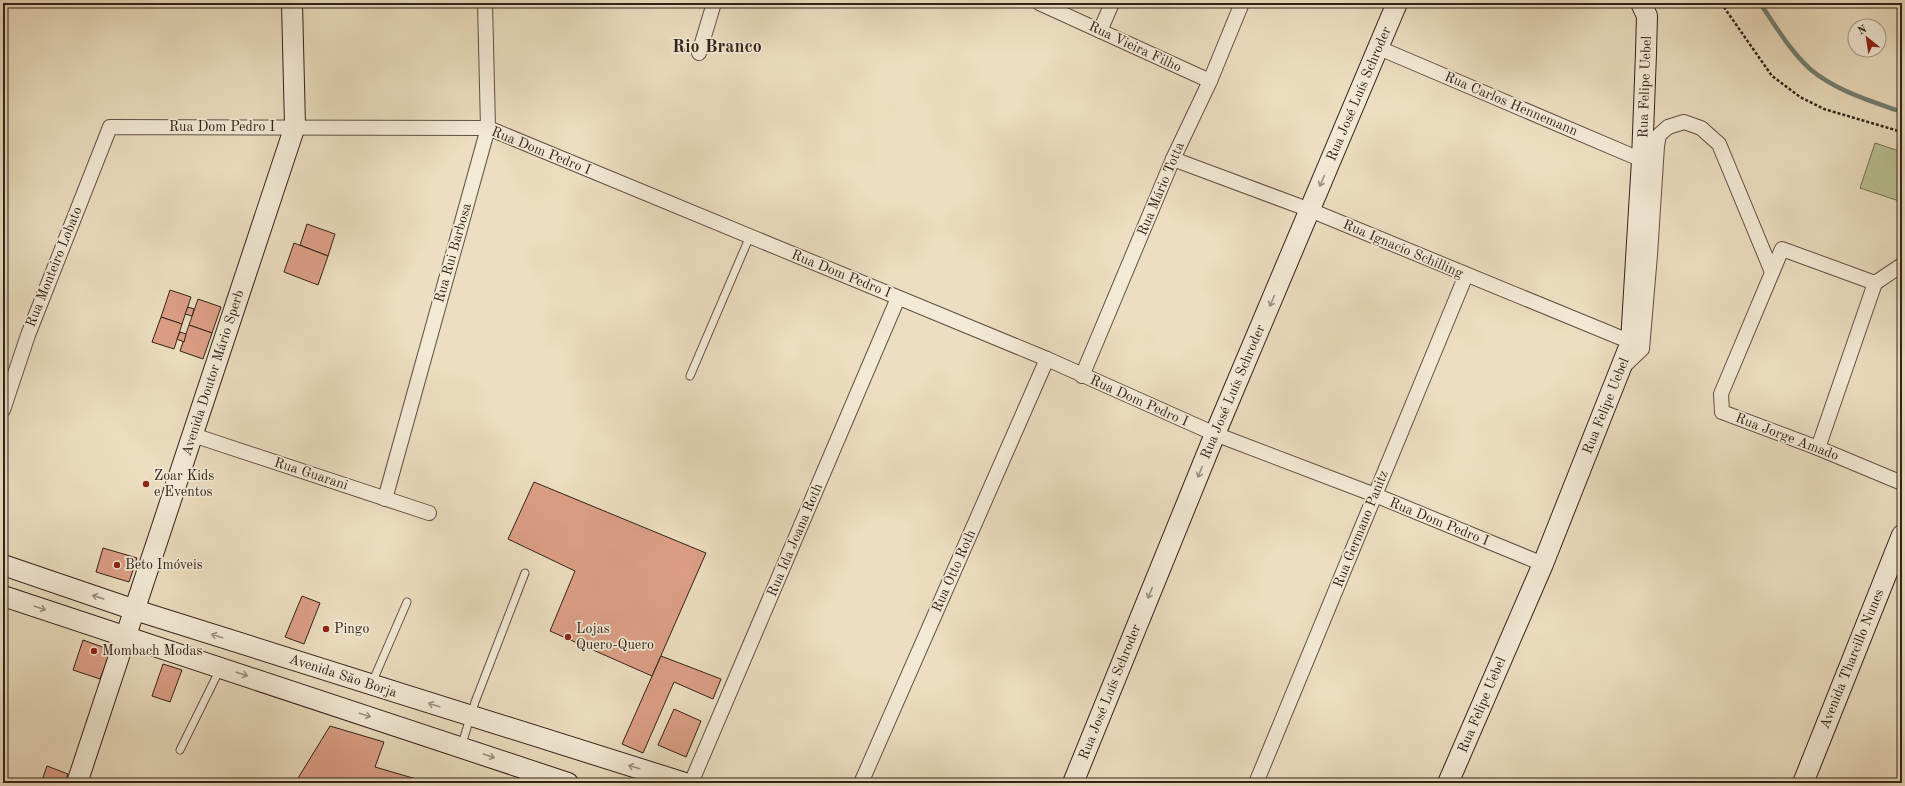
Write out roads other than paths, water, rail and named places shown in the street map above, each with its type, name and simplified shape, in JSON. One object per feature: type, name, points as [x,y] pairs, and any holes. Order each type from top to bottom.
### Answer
[{"type":"street","name":"Avenida Doutor Mário Sperb","points":[[78,783],[125,636],[135,610],[295,126],[292,3]]},
{"type":"street","name":"Rua Rui Barbosa","points":[[385,499],[488,128],[485,3]]},
{"type":"street","points":[[698,53],[714,3]]},
{"type":"street","name":"Rua Vieira Filho","points":[[1039,3],[1210,81]]},
{"type":"street","points":[[1100,31],[1112,3]]},
{"type":"street","name":"Rua Mário Totta","points":[[1082,376],[1173,160],[1210,81],[1242,3]]},
{"type":"street","name":"Rua José Luís Schroder","points":[[1073,783],[1215,434],[1397,3]]},
{"type":"street","name":"Rua Felipe Uebel","points":[[1448,783],[1543,564],[1631,342],[1642,160],[1647,16],[1641,3]]},
{"type":"street","name":"Rua Carlos Hennemann","points":[[1379,48],[1642,160]]},
{"type":"street","points":[[1620,369],[1642,349],[1657,146],[1659,135],[1668,127],[1684,122],[1701,128],[1719,144],[1772,272]]},
{"type":"street","name":"Rua Dom Pedro I","points":[[110,127],[295,126],[488,128],[1047,359],[1082,376],[1215,434],[1375,495],[1543,564]]},
{"type":"street","name":"Rua Monteiro Lobato","points":[[3,410],[28,334],[110,127]]},
{"type":"street","name":"Rua Ignacio Schilling","points":[[1173,160],[1310,210],[1631,342]]},
{"type":"street","name":"Rua Jorge Amado","points":[[1875,283],[1782,249],[1721,394],[1722,412],[1818,448],[1902,483]]},
{"type":"street","points":[[1818,448],[1875,283],[1902,265]]},
{"type":"street","name":"Rua Germano Panitz","points":[[1256,783],[1466,275]]},
{"type":"street","name":"Rua Ida Joana Roth","points":[[691,783],[898,298]]},
{"type":"street","name":"Rua Otto Roth","points":[[861,783],[1047,359]]},
{"type":"street","name":"Rua Guarani","points":[[193,435],[429,514]]},
{"type":"street","name":"Avenida Tharcillo Nunes","points":[[1803,783],[1902,535]]},
{"type":"street","name":"Avenida São Borja","points":[[3,565],[135,610],[471,717],[685,783]]},
{"type":"street","points":[[3,596],[568,783]]},
{"type":"lane","points":[[690,376],[750,236]]},
{"type":"lane","points":[[461,747],[475,702],[525,573]]},
{"type":"lane","points":[[371,685],[406,602]]},
{"type":"lane","points":[[180,750],[221,667]]},
{"type":"waterway","points":[[1760,3],[1789,46],[1803,62],[1820,77],[1842,89],[1902,112]]},
{"type":"place","name":"Zoar Kids e Eventos","points":[[146,484]]},
{"type":"place","name":"Beto Imóveis","points":[[117,565]]},
{"type":"place","name":"Pingo","points":[[326,629]]},
{"type":"place","name":"Lojas Quero-Quero","points":[[568,637]]},
{"type":"place","name":"Mombach Modas","points":[[94,651]]},
{"type":"district","name":"Rio Branco","points":[[717,47]]}]
